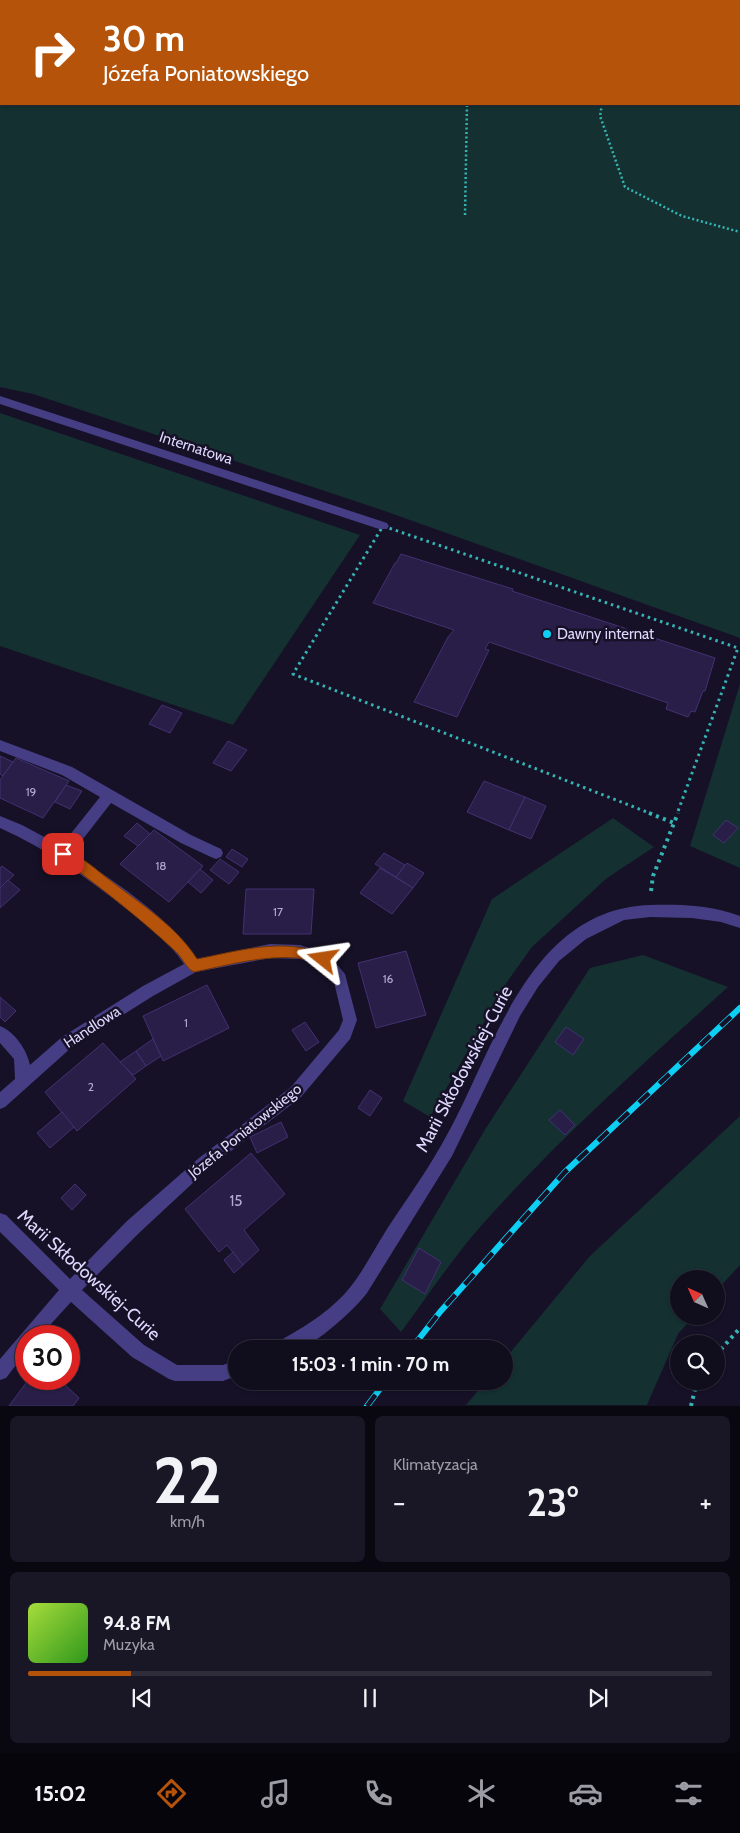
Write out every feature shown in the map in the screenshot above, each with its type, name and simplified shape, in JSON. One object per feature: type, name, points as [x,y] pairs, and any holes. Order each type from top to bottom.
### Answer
[{"type":"street","name":"Internatowa","points":[[0,400],[383,526]]},
{"type":"street","points":[[0,745],[67,771],[186,839],[216,853]]},
{"type":"street","points":[[63,854],[108,795]]},
{"type":"street","points":[[0,822],[25,832],[74,861],[152,921],[185,951],[194,966]]},
{"type":"street","name":"Marii Skłodowskiej-Curie","points":[[298,1340],[315,1331],[351,1300],[454,1138],[511,1017],[553,956],[580,935],[615,916],[648,911],[691,911],[725,916],[740,922]]},
{"type":"street","name":"Józefa Poniatowskiego","points":[[39,1325],[70,1290],[96,1266],[133,1226],[204,1163],[296,1092],[345,1034],[350,1020],[340,979],[323,959],[300,952],[270,951],[194,966]]},
{"type":"street","name":"Handlowa","points":[[0,1102],[67,1042],[148,991],[194,966]]},
{"type":"street","points":[[0,1033],[16,1047],[21,1058],[24,1068],[22,1083]]},
{"type":"street","name":"Marii Skłodowskiej-Curie","points":[[0,1221],[70,1290],[138,1351],[175,1373],[224,1373],[228,1371]]},
{"type":"street","points":[[0,1372],[15,1353]]},
{"type":"path","points":[[465,215],[467,105]]},
{"type":"path","points":[[602,105],[600,116],[625,187],[682,216],[740,232]]},
{"type":"path","points":[[648,911],[654,876],[674,823],[739,648],[383,526],[293,674],[674,823]]},
{"type":"path","points":[[725,1344],[740,1328]]},
{"type":"path","points":[[690,1406],[694,1390]]},
{"type":"green space","points":[[0,105],[740,105],[740,638],[379,509],[33,394],[0,387]]},
{"type":"green space","points":[[0,413],[360,535],[233,725],[0,646]]},
{"type":"green space","points":[[740,684],[740,868],[690,846]]},
{"type":"green space","points":[[613,818],[654,847],[607,878],[532,947],[507,982],[430,1117],[403,1101],[492,899]]},
{"type":"green space","points":[[643,955],[728,987],[601,1103],[510,1194],[460,1252],[401,1332],[380,1309],[486,1128],[590,968]]},
{"type":"green space","points":[[740,1116],[740,1265],[725,1281],[725,1270],[670,1270],[670,1325],[686,1325],[678,1335],[670,1335],[670,1352],[647,1405],[466,1405],[478,1390],[513,1390],[513,1349],[590,1256]]},
{"type":"building","name":"Dawny internat","points":[[401,554],[513,589],[512,591],[715,658],[705,691],[703,691],[695,712],[691,711],[688,717],[666,709],[668,703],[489,642],[485,649],[489,650],[457,717],[414,702],[448,637],[454,630],[373,603]]},
{"type":"building","points":[[162,705],[182,713],[170,733],[149,724]]},
{"type":"building","points":[[228,741],[247,750],[231,771],[213,763]]},
{"type":"building","points":[[0,756],[13,762],[3,776],[0,774]]},
{"type":"building","points":[[16,758],[69,781],[43,818],[0,798],[0,780]]},
{"type":"building","points":[[484,781],[525,797],[509,830],[467,812]]},
{"type":"building","points":[[66,785],[82,791],[70,809],[55,802]]},
{"type":"building","points":[[525,797],[546,806],[531,839],[509,830]]},
{"type":"building","points":[[726,820],[738,828],[724,843],[713,835]]},
{"type":"building","points":[[137,823],[150,834],[138,846],[124,836]]},
{"type":"building","points":[[154,830],[203,866],[169,902],[120,864]]},
{"type":"building","points":[[232,849],[248,859],[242,867],[226,857]]},
{"type":"building","points":[[384,853],[405,865],[396,877],[375,864]]},
{"type":"building","points":[[220,859],[239,872],[229,884],[210,870]]},
{"type":"building","points":[[407,863],[424,873],[413,888],[396,877]]},
{"type":"building","points":[[2,866],[14,875],[0,888],[0,868]]},
{"type":"building","points":[[380,868],[413,888],[392,914],[360,893]]},
{"type":"building","points":[[200,869],[213,880],[201,893],[188,882]]},
{"type":"building","points":[[8,880],[20,890],[0,908],[0,888]]},
{"type":"building","points":[[246,889],[314,889],[311,934],[243,934]]},
{"type":"building","points":[[406,951],[426,1015],[376,1028],[358,963]]},
{"type":"building","points":[[207,985],[229,1028],[163,1061],[143,1016]]},
{"type":"building","points":[[0,997],[16,1011],[5,1022],[0,1017]]},
{"type":"building","points":[[305,1022],[319,1042],[306,1051],[292,1030]]},
{"type":"building","points":[[566,1027],[584,1039],[573,1055],[555,1042]]},
{"type":"building","points":[[153,1039],[161,1056],[146,1066],[136,1051]]},
{"type":"building","points":[[103,1043],[136,1079],[77,1131],[45,1092]]},
{"type":"building","points":[[136,1051],[146,1066],[133,1075],[120,1062]]},
{"type":"building","points":[[370,1090],[382,1098],[370,1116],[358,1108]]},
{"type":"building","points":[[560,1110],[575,1125],[565,1135],[549,1120]]},
{"type":"building","points":[[62,1112],[74,1127],[50,1148],[37,1133]]},
{"type":"building","points":[[281,1122],[288,1137],[257,1153],[250,1137]]},
{"type":"building","points":[[251,1153],[285,1194],[244,1230],[259,1250],[243,1265],[227,1245],[219,1252],[185,1209]]},
{"type":"building","points":[[75,1184],[86,1195],[72,1210],[61,1198]]},
{"type":"building","points":[[419,1248],[441,1262],[425,1294],[402,1280]]},
{"type":"building","points":[[233,1252],[243,1265],[234,1273],[224,1260]]},
{"type":"building","points":[[21,1390],[70,1390],[79,1398],[73,1406],[9,1406]]},
{"type":"railway","points":[[418,1340],[440,1312],[565,1172],[740,1008]]},
{"type":"railway","points":[[367,1406],[379,1390]]},
{"type":"place","name":"Dawny internat","points":[[547,634]]},
{"type":"route","points":[[63,854],[152,921],[185,951],[194,966],[270,951],[300,952],[323,959]]}]
